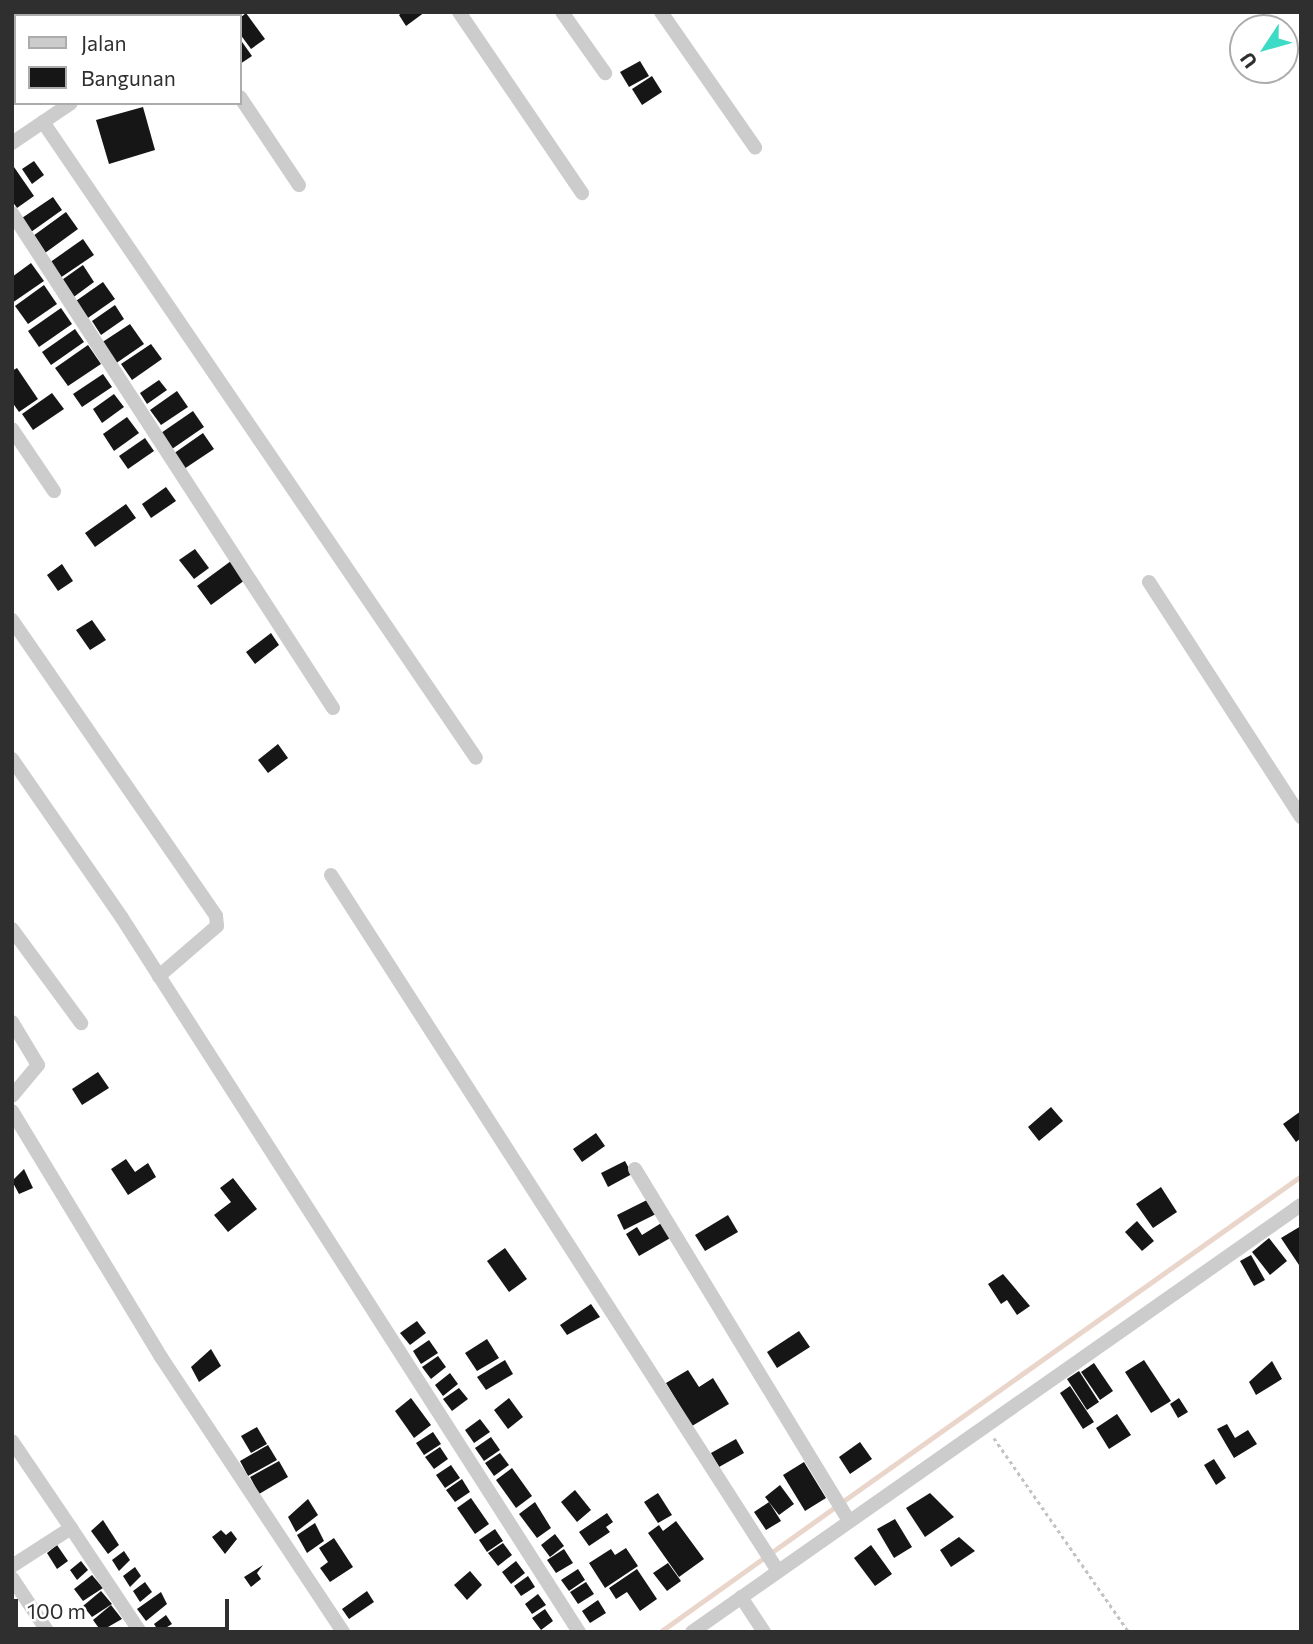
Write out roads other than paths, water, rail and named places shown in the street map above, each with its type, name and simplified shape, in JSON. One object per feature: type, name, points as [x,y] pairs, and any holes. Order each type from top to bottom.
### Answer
[{"type":"street","points":[[459,12],[582,193]]},
{"type":"street","points":[[562,12],[605,74]]},
{"type":"street","points":[[662,12],[755,147]]},
{"type":"street","points":[[242,100],[299,185]]},
{"type":"street","points":[[12,143],[69,105]]},
{"type":"street","points":[[43,122],[476,758]]},
{"type":"street","points":[[12,213],[333,708]]},
{"type":"street","points":[[12,429],[54,491]]},
{"type":"street","points":[[1149,582],[1301,817]]},
{"type":"street","points":[[12,620],[216,916],[217,926],[159,976]]},
{"type":"street","points":[[12,759],[159,976],[579,1632]]},
{"type":"street","points":[[331,874],[775,1567]]},
{"type":"street","points":[[12,929],[81,1023]]},
{"type":"street","points":[[12,1022],[38,1065],[12,1096]]},
{"type":"street","points":[[12,1111],[161,1357],[343,1632]]},
{"type":"street","points":[[635,1169],[846,1517]]},
{"type":"street","points":[[692,1632],[741,1597],[775,1567],[846,1517],[986,1427],[1301,1205]]},
{"type":"street","points":[[12,1441],[140,1632]]},
{"type":"street","points":[[12,1566],[71,1528]]},
{"type":"street","points":[[12,1578],[48,1632]]},
{"type":"street","points":[[741,1597],[764,1632]]},
{"type":"waterway","points":[[842,1502],[1301,1176]]},
{"type":"waterway","points":[[660,1632],[835,1507]]}]
